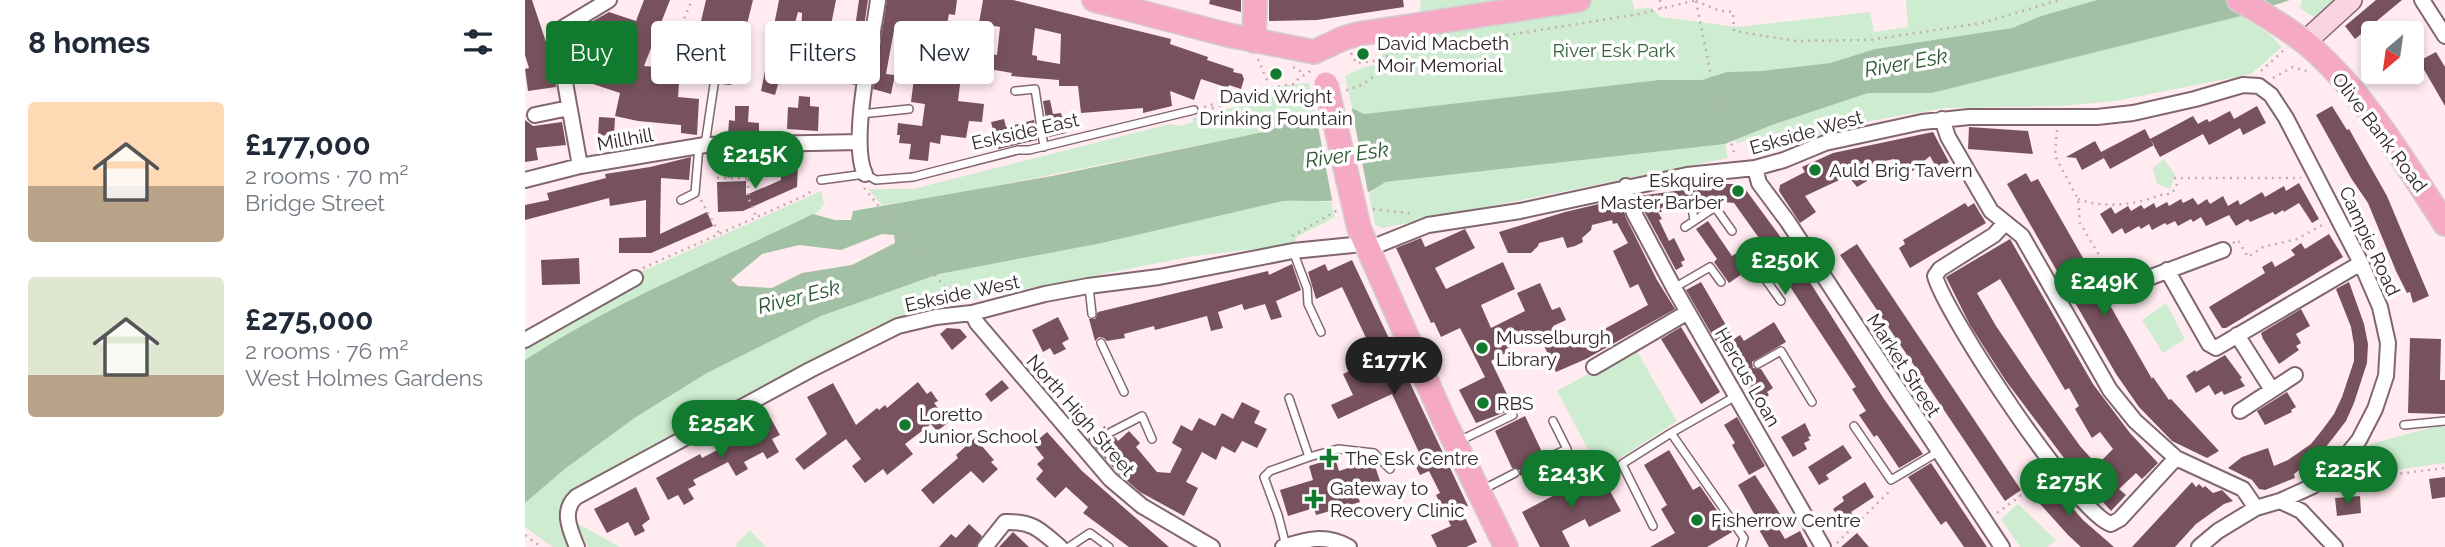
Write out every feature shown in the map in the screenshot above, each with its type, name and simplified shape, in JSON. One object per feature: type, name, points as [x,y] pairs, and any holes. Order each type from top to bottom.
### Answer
[{"type":"main road","points":[[1094,0],[1254,41],[1320,68]]},
{"type":"main road","points":[[1254,41],[1255,0]]},
{"type":"main road","points":[[1320,68],[1344,38],[1403,26],[1579,0]]},
{"type":"main road","name":"Olive Bank Road","points":[[2239,0],[2266,16],[2296,44],[2331,67],[2406,163],[2445,224]]},
{"type":"main road","points":[[2296,44],[2351,0]]},
{"type":"main road","points":[[1320,68],[1364,239],[1455,442],[1506,547]]},
{"type":"street","points":[[580,166],[556,32],[609,0]]},
{"type":"street","points":[[865,174],[860,163],[861,114],[878,0]]},
{"type":"street","points":[[2422,0],[2445,36]]},
{"type":"street","name":"Eskside West","points":[[577,547],[567,515],[568,508],[576,497],[810,370],[898,326],[927,318],[972,313],[1045,294],[1159,277],[1293,251],[1343,247],[1364,239],[1429,225],[1520,211],[1626,187],[1688,182],[1784,160],[1825,143],[1942,120],[2097,117],[2133,113],[2243,85],[2259,86]]},
{"type":"street","name":"Campie Road","points":[[2199,547],[2218,531],[2256,508],[2280,501],[2313,486],[2333,472],[2345,459],[2375,410],[2386,376],[2388,343],[2383,319],[2361,263],[2283,112],[2271,95],[2259,86]]},
{"type":"street","points":[[535,115],[569,108]]},
{"type":"street","points":[[1942,120],[1948,137],[1991,211],[2022,236],[2111,390],[2135,421],[2176,458],[2243,489],[2256,508]]},
{"type":"street","name":"Millhill","points":[[525,180],[580,166],[702,145],[859,142]]},
{"type":"street","name":"Market Street","points":[[1755,168],[1759,183],[1802,256],[2002,547]]},
{"type":"street","name":"Hercus Loan","points":[[1626,187],[1634,213],[1674,288],[1734,379],[1737,395],[1823,547]]},
{"type":"street","points":[[2005,223],[1994,235],[1940,269],[1935,276],[1965,335],[2034,441],[2102,520],[2111,524],[2120,519],[2176,458]]},
{"type":"street","points":[[2119,289],[2223,250]]},
{"type":"street","points":[[2167,270],[2209,344],[2215,348],[2361,263]]},
{"type":"street","points":[[525,340],[635,278]]},
{"type":"street","points":[[1594,367],[1688,312]]},
{"type":"street","name":"North High Street","points":[[972,313],[977,323],[1091,450],[1109,479],[1142,506],[1212,547]]},
{"type":"street","points":[[2237,335],[2271,390]]},
{"type":"street","points":[[2240,411],[2295,375]]},
{"type":"street","points":[[2280,501],[2301,511],[2335,547]]},
{"type":"street","points":[[985,547],[1005,522],[1018,522],[1035,525],[1060,547]]},
{"type":"street","points":[[1284,546],[1323,538],[1349,547]]},
{"type":"lane","points":[[681,200],[695,193],[714,84]]},
{"type":"lane","points":[[1015,90],[1035,89],[1044,147]]},
{"type":"lane","points":[[861,114],[909,109]]},
{"type":"lane","name":"Eskside East","points":[[821,180],[865,174],[876,180],[913,177],[1194,110]]},
{"type":"lane","points":[[757,173],[762,170],[763,144]]},
{"type":"lane","points":[[1692,206],[1694,221]]},
{"type":"lane","points":[[1685,227],[1715,207],[1732,231]]},
{"type":"lane","points":[[1293,251],[1307,288],[1308,304],[1321,332]]},
{"type":"lane","points":[[1674,288],[1710,267],[1721,282]]},
{"type":"lane","points":[[1780,271],[1766,280],[1781,301]]},
{"type":"lane","points":[[1089,286],[1092,314]]},
{"type":"lane","points":[[1101,343],[1124,392]]},
{"type":"lane","points":[[1758,364],[1781,351],[1812,402]]},
{"type":"lane","points":[[1653,526],[1622,464],[1737,395]]},
{"type":"lane","points":[[1289,398],[1309,457]]},
{"type":"lane","points":[[1455,442],[1513,415]]},
{"type":"lane","points":[[1111,432],[1142,416],[1152,439]]},
{"type":"lane","points":[[1546,459],[1567,449],[1553,421]]},
{"type":"lane","points":[[2404,425],[2445,421]]},
{"type":"lane","points":[[1854,426],[1891,480],[1938,452]]},
{"type":"lane","points":[[1671,433],[1744,538],[1741,547]]},
{"type":"lane","points":[[1284,546],[1278,515],[1264,477],[1270,471],[1338,449],[1374,453],[1390,468]]},
{"type":"lane","points":[[1479,492],[1515,473]]},
{"type":"lane","points":[[1069,547],[1090,533],[1109,547]]},
{"type":"path","points":[[683,21],[692,0]]},
{"type":"path","points":[[1660,0],[1661,9]]},
{"type":"path","points":[[1344,38],[1356,63],[1379,60],[1397,53],[1661,9],[1697,0],[1720,11],[1733,12],[1734,31],[1797,41],[1870,40],[1982,23],[2059,0]]},
{"type":"path","points":[[1697,0],[1710,71],[1734,150]]},
{"type":"path","points":[[2259,86],[2259,73],[2296,44]]},
{"type":"path","points":[[1353,89],[1382,69],[1397,53]]},
{"type":"path","points":[[1379,60],[1382,69]]},
{"type":"path","points":[[2259,86],[2293,66],[2322,76],[2331,67]]},
{"type":"path","points":[[1194,110],[1266,89],[1294,84],[1298,79],[1320,68]]},
{"type":"path","points":[[1266,89],[1267,80]]},
{"type":"path","points":[[1194,110],[1208,110],[1270,94],[1303,96]]},
{"type":"path","points":[[2059,116],[2055,156],[2078,199],[2080,222],[2119,289]]},
{"type":"path","points":[[729,144],[729,178]]},
{"type":"path","points":[[1859,162],[1866,178]]},
{"type":"path","points":[[717,178],[748,178],[757,173]]},
{"type":"path","points":[[748,178],[748,197],[756,216]]},
{"type":"path","points":[[2078,199],[2093,205],[2122,204],[2148,199],[2171,194],[2177,186],[2175,178],[2318,178]]},
{"type":"path","points":[[635,278],[636,271],[806,195],[821,180]]},
{"type":"path","points":[[695,193],[705,204],[719,233]]},
{"type":"path","points":[[874,200],[956,299]]},
{"type":"path","points":[[2223,250],[2238,240],[2248,257],[2263,247],[2297,239],[2339,217]]},
{"type":"path","points":[[2345,459],[2365,478],[2445,468]]},
{"type":"path","points":[[1983,519],[1995,515],[2058,471]]},
{"type":"path","points":[[1832,547],[1892,490]]},
{"type":"path","points":[[525,535],[541,547]]},
{"type":"green space","name":"River Esk Park","points":[[1421,0],[1632,0],[1634,9],[1651,8],[1661,17],[1737,27],[1870,12],[1874,32],[1908,27],[1906,0],[2097,0],[2041,16],[2012,28],[1875,49],[1830,63],[1727,72],[1702,80],[1659,80],[1364,114],[1352,108],[1345,76],[1364,67],[1376,65],[1389,44],[1410,41],[1417,32]]},
{"type":"green space","points":[[2302,0],[2335,0],[2314,17],[2300,8]]},
{"type":"green space","points":[[2241,16],[2269,34],[2282,47],[2251,74],[2115,101],[2061,106],[1946,108],[1869,121],[1812,137],[1787,140],[1773,134],[1736,143],[1736,140],[1772,125],[1868,93],[1932,93]]},
{"type":"green space","points":[[1309,83],[1315,113],[1268,131],[950,195],[882,205],[868,189],[913,189],[1170,124],[1179,126],[1193,122],[1193,118],[1269,98],[1271,87]]},
{"type":"green space","points":[[1725,144],[1728,158],[1383,228],[1375,225],[1369,194],[1384,182]]},
{"type":"green space","points":[[2164,159],[2175,175],[2170,189],[2157,184],[2153,168]]},
{"type":"green space","points":[[821,191],[824,203],[818,212],[632,299],[525,360],[525,347],[644,281],[641,272]]},
{"type":"green space","points":[[1283,201],[1331,202],[1335,217],[1297,237],[1293,245],[1194,256],[924,309],[874,327],[573,489],[560,510],[567,547],[553,547],[525,527],[525,503],[566,468],[636,417],[707,373],[821,316],[939,274],[1102,243]]},
{"type":"green space","points":[[2166,303],[2185,339],[2163,353],[2142,320]]},
{"type":"green space","points":[[1635,348],[1677,421],[1600,472],[1557,391]]},
{"type":"green space","points":[[2445,424],[2445,463],[2375,473],[2368,469],[2363,453],[2371,444]]},
{"type":"green space","points":[[2018,504],[2056,540],[2047,547],[2020,547],[2001,519]]},
{"type":"green space","points":[[575,522],[620,547],[588,547]]},
{"type":"green space","points":[[750,530],[766,547],[735,545]]},
{"type":"water","name":"River Esk","points":[[2097,0],[2290,0],[2241,16],[1932,93],[1868,93],[1772,125],[1725,144],[1385,182],[1360,196],[1348,199],[1283,201],[1102,243],[939,274],[821,316],[707,373],[636,417],[566,468],[525,503],[525,360],[630,300],[813,214],[835,220],[851,220],[853,211],[1052,176],[1268,131],[1315,113],[1352,108],[1364,114],[1659,80],[1702,80],[1727,72],[1830,63],[1875,49],[2012,28],[2041,16]],"holes":[[[882,234],[894,235],[895,243],[852,265],[802,273],[772,288],[738,286],[731,280],[762,254],[799,245],[841,250]]]},
{"type":"pier","points":[[1351,104],[1369,198],[1333,205],[1315,110]]},
{"type":"building","points":[[525,0],[532,0],[546,42],[546,84],[556,84],[556,87],[528,91],[525,69],[529,68],[525,55]]},
{"type":"building","points":[[644,0],[670,0],[662,21],[651,21],[651,48],[644,66],[651,67],[651,84],[679,84],[678,97],[699,99],[697,135],[681,133],[681,125],[615,116],[620,93],[593,84],[637,84],[636,21]]},
{"type":"building","points":[[706,0],[753,0],[748,21],[701,21]]},
{"type":"building","points":[[779,0],[836,0],[832,21],[802,21],[802,13],[798,12],[796,21],[775,21]]},
{"type":"building","points":[[859,0],[868,0],[865,21],[856,21]]},
{"type":"building","points":[[887,0],[957,0],[955,15],[949,14],[948,21],[894,21],[886,74],[894,75],[891,94],[873,89],[874,84],[880,84],[880,44]]},
{"type":"building","points":[[983,0],[1013,0],[1171,39],[1170,44],[1234,69],[1233,72],[1242,74],[1244,79],[1241,89],[1229,85],[1228,88],[1201,79],[1194,100],[1170,91],[1172,106],[1143,113],[1143,108],[1081,113],[1078,86],[1059,86],[1059,80],[1011,76],[1012,73],[994,70],[994,54],[997,55],[1000,27],[994,26],[994,21],[979,21]],"holes":[[[1035,28],[1061,34],[1060,64],[1037,60],[1037,56],[1032,55]]]},
{"type":"building","points":[[1210,0],[1241,0],[1241,12],[1209,4]]},
{"type":"building","points":[[1269,0],[1403,0],[1404,7],[1317,20],[1269,21]]},
{"type":"building","points":[[2376,0],[2402,0],[2377,21],[2361,21],[2361,34],[2355,39],[2345,26]]},
{"type":"building","points":[[609,12],[636,21],[593,21]]},
{"type":"building","points":[[2436,52],[2445,67],[2445,106],[2424,70],[2424,58]]},
{"type":"building","points":[[765,71],[765,84],[778,84],[775,95],[761,91]]},
{"type":"building","points":[[913,84],[960,84],[958,101],[984,104],[982,122],[969,121],[966,138],[941,135],[940,144],[930,142],[928,161],[909,159],[911,144],[899,143],[898,123],[922,126],[925,104],[911,102]]},
{"type":"building","points":[[799,96],[810,97],[810,106],[819,107],[818,131],[787,129],[788,107],[798,108]]},
{"type":"building","points":[[1050,100],[1053,114],[1061,113],[1066,133],[1049,137],[1043,101]]},
{"type":"building","points":[[735,106],[749,106],[748,122],[759,123],[759,134],[728,135],[729,120],[735,121]]},
{"type":"building","points":[[2257,106],[2266,123],[2243,135],[2240,128],[2209,145],[2203,134],[2160,157],[2153,145],[2110,169],[2104,158],[2082,170],[2076,158],[2066,157],[2095,141],[2101,152],[2145,129],[2150,139],[2193,116],[2198,124],[2207,119],[2209,122],[2230,111],[2234,119]]},
{"type":"building","points":[[2332,106],[2347,130],[2349,129],[2387,196],[2429,296],[2413,303],[2410,292],[2407,293],[2396,271],[2368,203],[2316,115]]},
{"type":"building","points":[[599,117],[615,118],[614,136],[598,135]]},
{"type":"building","points":[[1004,119],[1006,127],[1034,120],[1037,140],[998,149],[991,122]]},
{"type":"building","points":[[525,120],[533,126],[562,122],[566,145],[536,148],[538,160],[525,162]]},
{"type":"building","points":[[1969,127],[2028,131],[2033,154],[1968,149]]},
{"type":"building","points":[[1933,132],[1949,162],[1937,169],[1930,156],[1903,179],[1894,159],[1856,167],[1867,181],[1857,187],[1848,176],[1805,196],[1816,212],[1800,223],[1779,191],[1780,185],[1805,172],[1802,167],[1833,153]]},
{"type":"building","points":[[691,157],[689,180],[661,178],[660,234],[707,212],[713,226],[651,253],[619,253],[619,238],[646,237],[646,200],[610,206],[609,198],[525,220],[525,205],[549,200],[547,193],[606,178],[605,174]]},
{"type":"building","points":[[792,161],[798,164],[797,187],[743,211],[718,212],[717,182],[746,181],[746,195],[781,180],[781,162]]},
{"type":"building","points":[[2026,173],[2031,182],[2038,179],[2152,379],[2153,377],[2169,400],[2171,399],[2219,451],[2207,458],[2172,441],[2139,407],[2116,374],[2007,184]]},
{"type":"building","points":[[2299,183],[2319,219],[2312,223],[2299,203],[2284,212],[2283,210],[2275,215],[2273,212],[2250,222],[2248,219],[2236,226],[2229,215],[2206,226],[2201,217],[2178,226],[2175,221],[2152,230],[2149,224],[2125,234],[2122,228],[2112,234],[2100,214],[2111,207],[2115,214],[2128,206],[2131,211],[2141,205],[2144,209],[2154,203],[2156,208],[2167,202],[2169,206],[2181,199],[2183,203],[2193,198],[2198,205],[2207,199],[2210,204],[2223,196],[2228,206],[2238,200],[2240,205],[2262,192],[2265,197],[2284,186],[2286,191]]},
{"type":"building","points":[[1718,184],[1743,186],[1792,255],[1791,263],[1794,266],[1799,265],[1884,399],[1923,454],[1899,468],[1877,435],[1874,437],[1859,415],[1866,411],[1852,389],[1856,387],[1783,276],[1786,271],[1783,266],[1777,266],[1773,260],[1758,270],[1755,265],[1729,283],[1714,262],[1717,259],[1696,229],[1708,221],[1732,256],[1759,238],[1734,203],[1714,201],[1698,208],[1692,201],[1687,204],[1686,209],[1679,210],[1672,201],[1660,209],[1662,212],[1658,212],[1662,219],[1659,220],[1669,241],[1674,238],[1685,260],[1681,262],[1683,266],[1676,270],[1643,209],[1639,196],[1683,190],[1691,195],[1695,188]]},
{"type":"building","points":[[1620,199],[1626,218],[1657,280],[1675,309],[1586,359],[1556,372],[1538,332],[1506,349],[1507,352],[1491,361],[1514,409],[1476,423],[1459,390],[1485,377],[1460,328],[1441,337],[1434,322],[1431,323],[1396,248],[1421,238],[1425,247],[1465,229],[1475,248],[1435,268],[1446,289],[1503,262],[1515,289],[1481,305],[1491,328],[1525,311],[1517,293],[1540,283],[1552,310],[1560,307],[1566,320],[1553,326],[1561,346],[1577,339],[1579,343],[1648,305],[1638,284],[1630,288],[1613,251],[1628,243],[1617,223],[1613,224],[1612,220],[1592,225],[1591,230],[1582,238],[1583,242],[1575,246],[1567,248],[1563,237],[1539,243],[1531,253],[1508,253],[1499,232]]},
{"type":"building","points":[[1965,203],[1968,207],[1974,203],[1986,223],[1910,268],[1899,248],[1905,244],[1903,240]]},
{"type":"building","points":[[2329,234],[2343,257],[2222,328],[2209,307],[2265,273],[2262,267],[2272,261],[2275,267],[2295,255],[2291,250],[2301,243],[2305,249]]},
{"type":"building","points":[[2010,239],[2093,384],[2130,433],[2158,463],[2142,479],[2136,473],[2119,489],[2126,495],[2111,511],[2067,462],[2006,381],[1970,325],[1946,277]],"holes":[[[2000,279],[2065,390],[2069,388],[2079,406],[2075,409],[2092,438],[2100,432],[2113,449],[2097,465],[2080,446],[2032,379],[1977,293]]]},
{"type":"building","points":[[1857,244],[2021,490],[2005,501],[1840,255]]},
{"type":"building","points":[[579,258],[580,284],[542,285],[541,260]]},
{"type":"building","points":[[1352,260],[1468,506],[1461,509],[1477,542],[1466,547],[1437,547],[1431,535],[1451,526],[1436,495],[1440,493],[1429,471],[1420,475],[1415,465],[1423,461],[1392,394],[1338,419],[1331,405],[1353,395],[1343,374],[1376,359],[1342,287],[1316,299],[1308,272],[1325,264],[1328,271]]},
{"type":"building","points":[[1292,264],[1301,290],[1276,301],[1282,317],[1271,320],[1265,304],[1244,310],[1242,304],[1218,312],[1223,328],[1211,331],[1207,316],[1155,330],[1154,326],[1124,334],[1125,338],[1107,341],[1099,337],[1095,341],[1089,319],[1095,319],[1098,312],[1268,271],[1269,275]]},
{"type":"building","points":[[1701,282],[1734,339],[1740,335],[1744,341],[1774,322],[1786,342],[1752,362],[1753,368],[1761,369],[1773,388],[1767,392],[1769,395],[1757,403],[1720,344],[1718,345],[1686,290]]},
{"type":"building","points":[[2349,282],[2368,344],[2367,363],[2354,403],[2346,421],[2333,438],[2320,454],[2294,474],[2295,478],[2265,490],[2259,489],[2252,480],[2228,468],[2242,457],[2268,448],[2274,466],[2288,460],[2311,444],[2334,414],[2342,397],[2354,361],[2354,345],[2351,327],[2336,289]]},
{"type":"building","points":[[2301,309],[2310,326],[2296,334],[2301,343],[2296,346],[2299,350],[2279,364],[2261,333]]},
{"type":"building","points":[[1058,317],[1069,339],[1062,343],[1066,349],[1054,355],[1050,348],[1043,352],[1032,330]]},
{"type":"building","points":[[1681,327],[1720,392],[1701,404],[1661,339]]},
{"type":"building","points":[[947,328],[960,329],[967,337],[952,350],[940,334]]},
{"type":"building","points":[[2410,338],[2441,339],[2440,380],[2445,380],[2445,414],[2408,413]]},
{"type":"building","points":[[2225,355],[2245,386],[2224,395],[2222,391],[2215,395],[2209,385],[2196,393],[2186,376]]},
{"type":"building","points":[[1002,380],[1009,388],[991,402],[985,394]]},
{"type":"building","points":[[918,382],[927,394],[931,391],[938,401],[934,403],[949,422],[937,431],[931,424],[905,444],[913,454],[887,475],[883,469],[865,483],[852,466],[861,459],[846,439],[804,470],[795,459],[827,434],[807,397],[833,383],[856,425],[877,408],[879,410],[885,405],[887,408]]},
{"type":"building","points":[[2287,392],[2296,407],[2292,412],[2265,425],[2257,411]]},
{"type":"building","points":[[1242,402],[1260,411],[1254,423],[1267,429],[1257,448],[1242,441],[1235,453],[1222,446],[1216,460],[1202,452],[1186,482],[1198,488],[1184,516],[1140,492],[1117,472],[1088,439],[1105,426],[1106,435],[1115,437],[1118,441],[1129,431],[1140,443],[1136,447],[1157,472],[1170,473],[1182,449],[1172,443],[1181,425],[1192,431],[1199,418],[1215,426],[1222,413],[1233,419]]},
{"type":"building","points":[[1525,416],[1543,454],[1540,459],[1545,465],[1520,476],[1520,470],[1512,468],[1495,431]]},
{"type":"building","points":[[770,417],[780,435],[772,439],[779,452],[767,459],[763,452],[744,462],[748,469],[736,476],[728,462],[693,480],[696,485],[688,489],[694,499],[684,505],[678,495],[668,500],[656,478],[700,454],[702,458],[721,448],[719,444],[729,439],[730,442],[754,430],[752,426]]},
{"type":"building","points":[[1737,417],[1765,466],[1749,475],[1724,425]]},
{"type":"building","points":[[1805,423],[1811,436],[1808,437],[1810,440],[1804,443],[1807,449],[1793,457],[1781,437]]},
{"type":"building","points":[[1047,432],[1082,471],[1169,547],[1129,547],[1083,513],[1088,507],[1066,487],[1055,498],[1036,479],[1043,471],[1037,464],[1044,458],[1033,444]]},
{"type":"building","points":[[975,438],[994,460],[991,462],[998,469],[983,483],[971,471],[933,504],[921,490],[958,458],[956,455]]},
{"type":"building","points":[[1843,445],[1852,458],[1826,475],[1829,479],[1819,485],[1808,467]]},
{"type":"building","name":"Fisherrow Centre","points":[[1669,450],[1693,490],[1700,486],[1732,532],[1707,547],[1650,547],[1675,533],[1661,509],[1667,505],[1644,465]]},
{"type":"building","points":[[1335,458],[1339,471],[1373,460],[1382,487],[1357,494],[1360,502],[1316,515],[1314,508],[1288,516],[1280,490],[1313,480],[1309,466]]},
{"type":"building","points":[[1931,463],[1987,547],[1964,547],[1946,521],[1941,525],[1908,477]]},
{"type":"building","points":[[1598,469],[1621,511],[1589,527],[1585,519],[1562,531],[1570,547],[1540,547],[1522,512]]},
{"type":"building","points":[[1755,475],[1782,517],[1774,521],[1785,539],[1800,531],[1808,547],[1769,547],[1738,485]]},
{"type":"building","points":[[2445,477],[2445,497],[2432,499],[2429,479]]},
{"type":"building","points":[[2049,481],[2083,520],[2114,547],[2081,547],[2068,535],[2032,495]]},
{"type":"building","points":[[1865,482],[1874,497],[1851,512],[1853,515],[1842,522],[1833,509],[1844,501],[1842,497]]},
{"type":"building","points":[[2192,482],[2196,487],[2199,484],[2203,488],[2205,486],[2213,493],[2222,490],[2233,501],[2224,504],[2196,524],[2175,547],[2132,547]]},
{"type":"building","points":[[636,487],[650,519],[642,525],[645,531],[635,536],[628,522],[607,533],[594,509]]},
{"type":"building","points":[[2360,496],[2361,513],[2337,516],[2335,498]]},
{"type":"building","points":[[969,524],[982,536],[976,547],[939,547],[951,534],[956,538]]},
{"type":"building","points":[[1013,532],[1029,547],[999,547]]},
{"type":"building","points":[[1857,533],[1869,547],[1841,547]]},
{"type":"place","name":"David Macbeth Moir Memorial","points":[[1363,54]]},
{"type":"place","name":"David Wright Drinking Fountain","points":[[1276,74]]},
{"type":"place","name":"Auld Brig Tavern","points":[[1815,170]]},
{"type":"place","name":"Eskquire Master Barber","points":[[1738,191]]},
{"type":"place","name":"Musselburgh Library","points":[[1482,348]]},
{"type":"place","name":"RBS","points":[[1483,403]]},
{"type":"place","name":"Loretto Junior School","points":[[905,425]]},
{"type":"place","name":"The Esk Centre","points":[[1329,458]]},
{"type":"place","name":"Gateway to Recovery Clinic","points":[[1314,499]]},
{"type":"place","name":"Fisherrow Centre","points":[[1697,520]]}]
